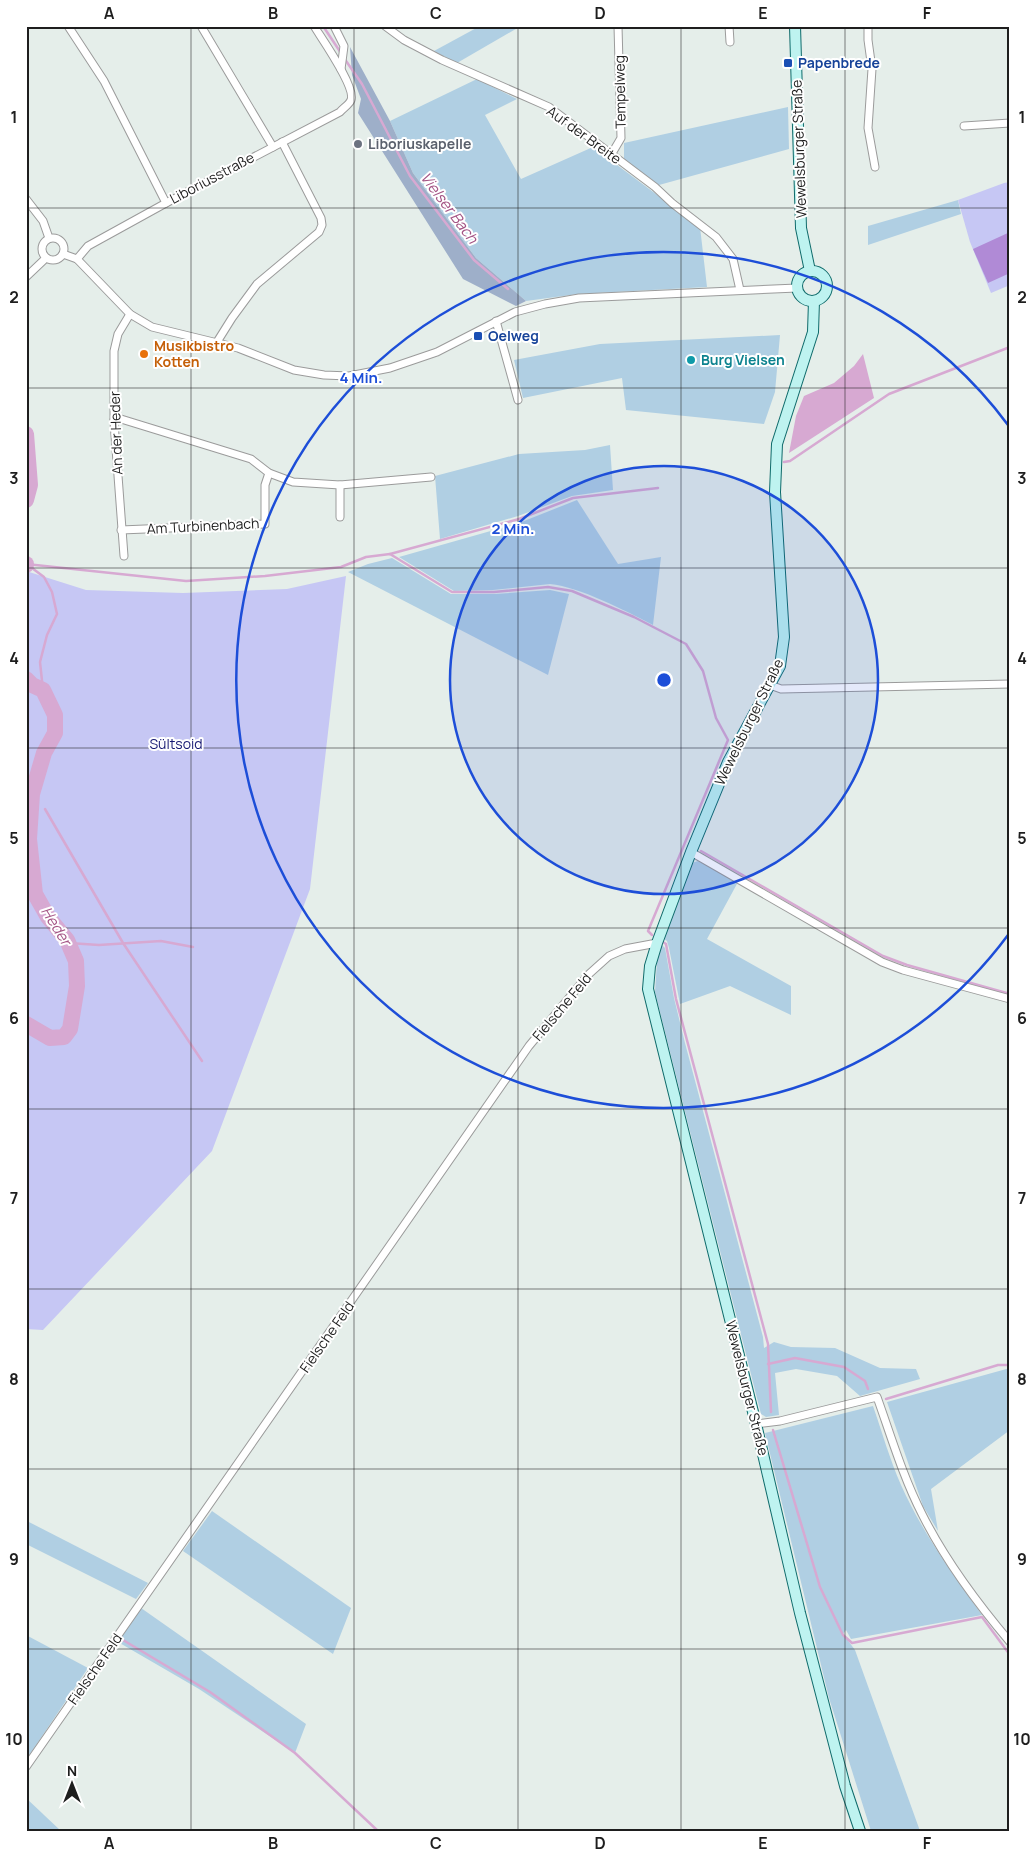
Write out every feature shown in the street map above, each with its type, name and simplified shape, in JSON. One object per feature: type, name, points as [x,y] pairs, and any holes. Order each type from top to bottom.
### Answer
[{"type":"main road","name":"Wewelsburger Straße","points":[[795,26],[801,228],[810,271]]},
{"type":"main road","points":[[810,271],[822,274],[826,278],[826,293],[814,301],[800,295],[797,288],[799,278],[805,272],[810,271]]},
{"type":"main road","name":"Wewelsburger Straße","points":[[814,301],[813,332],[777,444],[775,492],[784,637],[780,666],[728,762],[691,852],[657,943],[650,966],[648,989],[803,1622],[845,1786],[860,1831]]},
{"type":"street","points":[[68,26],[104,81],[166,203]]},
{"type":"street","points":[[201,26],[273,147]]},
{"type":"street","points":[[314,26],[341,67]]},
{"type":"street","points":[[334,26],[344,46],[341,67]]},
{"type":"street","name":"Auf der Breite","points":[[385,26],[404,40],[442,60],[549,107],[655,187],[672,203],[716,237],[733,259],[740,290]]},
{"type":"street","name":"Tempelweg","points":[[611,155],[621,138],[618,26]]},
{"type":"street","points":[[729,26],[730,42]]},
{"type":"street","points":[[868,26],[872,69],[868,128],[875,167]]},
{"type":"street","name":"Liboriusstraße","points":[[77,258],[88,246],[340,112],[350,102],[351,95],[341,67]]},
{"type":"street","points":[[964,126],[1010,124]]},
{"type":"street","points":[[218,342],[232,318],[258,284],[319,232],[322,225],[321,218],[282,142]]},
{"type":"street","points":[[26,199],[43,221],[49,238]]},
{"type":"street","points":[[56,237],[62,241],[65,248],[63,254],[55,260],[46,258],[42,253],[45,241],[56,237]]},
{"type":"street","points":[[63,254],[77,258],[130,314],[152,327],[218,342],[294,370],[324,375],[349,376],[390,368],[436,352],[515,312],[545,304],[579,298],[797,288]]},
{"type":"street","points":[[26,277],[46,258]]},
{"type":"street","name":"An der Heder","points":[[124,556],[114,420],[114,351],[118,334],[130,314]]},
{"type":"street","points":[[496,321],[518,400]]},
{"type":"street","points":[[114,420],[121,419],[226,450],[251,459],[269,473],[293,482],[340,485],[431,477]]},
{"type":"street","name":"Am Turbinenbach","points":[[121,530],[265,524],[266,485],[269,473]]},
{"type":"street","points":[[340,485],[340,517]]},
{"type":"street","points":[[770,685],[781,689],[1010,684]]},
{"type":"street","points":[[691,852],[882,962],[903,970],[1010,999]]},
{"type":"street","name":"Fielsche Feld","points":[[26,1767],[529,1046],[589,974],[609,956],[631,947],[657,943]]},
{"type":"street","points":[[756,1424],[780,1421],[877,1397],[909,1485],[922,1514],[952,1566],[987,1616],[1010,1642]]},
{"type":"shaded area","points":[[480,26],[521,26],[457,63],[434,51]]},
{"type":"shaded area","points":[[350,47],[390,121],[413,173],[476,258],[526,301],[516,306],[463,279],[358,113],[361,99],[352,75]]},
{"type":"shaded area","points":[[477,79],[517,99],[485,115],[521,179],[593,147],[700,227],[707,287],[578,294],[526,301],[476,258],[413,173],[390,121]]},
{"type":"shaded area","points":[[788,107],[789,149],[659,185],[624,159],[624,143]]},
{"type":"shaded area","points":[[958,200],[961,214],[868,245],[868,226]]},
{"type":"shaded area","points":[[1010,232],[1010,273],[988,283],[973,249]]},
{"type":"shaded area","points":[[780,335],[775,392],[764,424],[626,410],[622,378],[523,398],[514,360],[600,344]]},
{"type":"shaded area","points":[[863,354],[874,398],[789,453],[796,416],[804,396],[834,383],[854,366]]},
{"type":"shaded area","points":[[610,445],[613,490],[572,496],[518,516],[440,539],[435,476],[519,454],[585,450]]},
{"type":"shaded area","points":[[577,500],[618,564],[661,557],[653,625],[589,595],[562,586],[550,584],[493,590],[454,591],[399,557],[519,523]]},
{"type":"shaded area","points":[[392,558],[451,594],[495,594],[550,590],[569,594],[548,675],[348,572],[368,564]]},
{"type":"shaded area","points":[[698,861],[738,882],[707,939],[791,986],[791,1015],[730,986],[680,1004],[669,948],[667,941],[664,939],[692,863]]},
{"type":"shaded area","points":[[662,945],[665,948],[685,1043],[763,1337],[764,1348],[774,1342],[791,1347],[835,1348],[880,1368],[916,1369],[920,1379],[860,1396],[837,1376],[796,1369],[775,1373],[779,1415],[766,1417],[761,1414],[655,992],[657,961]]},
{"type":"shaded area","points":[[1010,1368],[1010,1430],[931,1489],[938,1531],[923,1506],[887,1402]]},
{"type":"shaded area","points":[[873,1406],[893,1466],[909,1502],[938,1552],[982,1615],[851,1639],[846,1630],[843,1634],[855,1650],[920,1831],[871,1831],[829,1698],[765,1433]]},
{"type":"shaded area","points":[[212,1511],[351,1608],[333,1654],[183,1551]]},
{"type":"shaded area","points":[[26,1521],[148,1583],[136,1599],[26,1544]]},
{"type":"shaded area","points":[[141,1608],[306,1724],[295,1753],[199,1689],[118,1642]]},
{"type":"shaded area","points":[[26,1635],[88,1668],[26,1760]]},
{"type":"shaded area","points":[[26,1798],[61,1831],[26,1831]]},
{"type":"green space","points":[[1010,182],[1010,285],[991,293],[970,242],[958,200]]},
{"type":"green space","name":"Sültsoid","points":[[26,571],[86,590],[183,593],[287,589],[346,576],[310,889],[212,1151],[43,1330],[26,1329]]},
{"type":"waterway","name":"Vielser Bach","points":[[323,26],[341,53]]},
{"type":"waterway","name":"Vielser Bach","points":[[344,58],[362,84],[410,176],[474,260],[508,289]]},
{"type":"waterway","points":[[784,462],[790,461],[889,394],[1010,347]]},
{"type":"waterway","name":"Heder","points":[[26,434],[30,485],[26,500]]},
{"type":"waterway","points":[[390,554],[519,519],[573,498],[658,488]]},
{"type":"waterway","points":[[26,564],[186,581],[265,576],[341,567],[366,557],[390,554],[452,592],[494,592],[548,587],[572,591],[634,617],[686,644],[703,671],[716,718],[728,740],[648,931],[652,935]]},
{"type":"waterway","name":"Heder","points":[[28,565],[44,577],[52,592],[57,614],[47,635],[40,662],[43,690]]},
{"type":"waterway","name":"Heder","points":[[26,679],[32,685],[43,690],[55,715],[55,733],[44,753],[32,794],[29,839],[35,894],[48,917],[67,940],[76,961],[77,986],[70,1029],[64,1037],[50,1038],[26,1024]]},
{"type":"waterway","points":[[45,809],[123,943],[202,1061]]},
{"type":"waterway","points":[[701,851],[883,956],[907,965],[1010,994]]},
{"type":"waterway","points":[[69,943],[99,945],[161,941],[193,947]]},
{"type":"waterway","points":[[663,942],[666,944],[676,999],[768,1344],[771,1412]]},
{"type":"waterway","points":[[768,1364],[795,1358],[844,1367],[865,1381],[868,1389]]},
{"type":"waterway","points":[[886,1399],[998,1365],[1010,1365]]},
{"type":"waterway","points":[[773,1430],[820,1587],[843,1635],[852,1643],[982,1617],[1010,1655]]},
{"type":"waterway","points":[[123,1640],[210,1692],[295,1753],[378,1831]]},
{"type":"place","name":"Papenbrede","points":[[788,63]]},
{"type":"place","name":"Liboriuskapelle","points":[[358,144]]},
{"type":"place","name":"Oelweg","points":[[478,336]]},
{"type":"place","name":"Musikbistro Kotten","points":[[144,354]]},
{"type":"place","name":"Burg Vielsen","points":[[691,360]]}]
